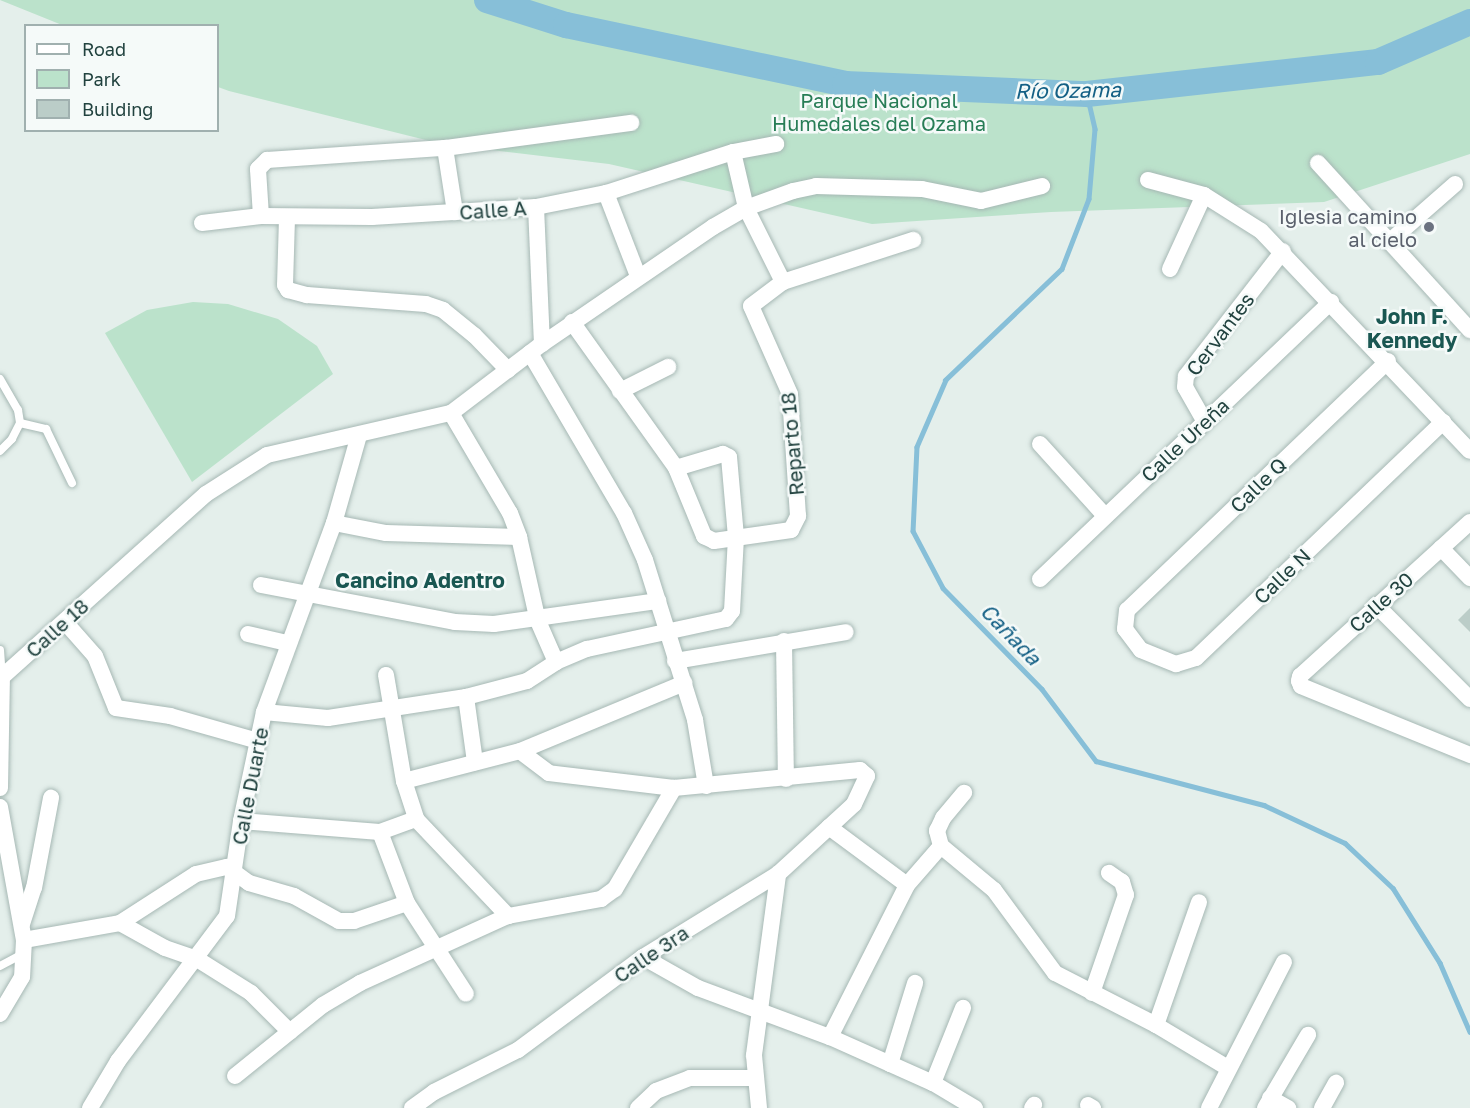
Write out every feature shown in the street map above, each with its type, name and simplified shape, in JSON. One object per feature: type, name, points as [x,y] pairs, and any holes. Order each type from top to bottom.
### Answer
[{"type":"street","points":[[261,216],[258,169],[267,160],[445,148],[631,123]]},
{"type":"street","name":"Calle A","points":[[202,223],[261,216],[287,218],[537,207],[606,193],[733,152],[776,144]]},
{"type":"street","points":[[445,148],[455,212]]},
{"type":"street","points":[[733,152],[746,208],[783,282]]},
{"type":"street","points":[[1318,163],[1470,330]]},
{"type":"street","points":[[1148,180],[1204,195],[1262,231],[1388,361],[1470,451]]},
{"type":"street","points":[[1389,242],[1455,184]]},
{"type":"street","points":[[556,662],[538,621],[519,537],[487,471],[451,413],[536,348],[638,276],[746,208],[816,186],[922,189],[981,201],[1042,186]]},
{"type":"street","points":[[606,193],[638,276]]},
{"type":"street","points":[[1170,269],[1204,195]]},
{"type":"street","points":[[537,207],[536,348],[624,513],[658,601],[675,661],[684,683],[703,749],[706,786]]},
{"type":"street","points":[[287,218],[285,285],[288,290],[308,295],[426,304],[459,323],[508,370]]},
{"type":"street","name":"Reparto 18","points":[[736,537],[791,530],[798,516],[790,394],[751,313],[754,300],[783,282],[913,240]]},
{"type":"street","name":"Cervantes","points":[[1205,422],[1185,387],[1186,376],[1283,251]]},
{"type":"street","name":"Calle Ureña","points":[[1040,579],[1331,302]]},
{"type":"street","points":[[572,322],[676,468],[704,536],[714,541],[736,537]]},
{"type":"street","name":"Calle Q","points":[[1127,609],[1388,361]]},
{"type":"street","points":[[621,391],[668,367]]},
{"type":"street","name":"Calle 18","points":[[2,676],[206,494],[267,455],[451,413]]},
{"type":"street","name":"Calle N","points":[[1127,609],[1125,629],[1141,650],[1161,660],[1186,664],[1443,422]]},
{"type":"street","name":"Calle Duarte","points":[[90,1108],[118,1061],[197,959],[227,916],[236,874],[241,821],[264,712],[287,643],[334,523],[359,435]]},
{"type":"street","points":[[1040,444],[1105,516]]},
{"type":"street","points":[[264,712],[328,718],[392,710],[511,688],[556,662],[587,649],[730,616],[736,537],[729,457],[723,454],[676,468]]},
{"type":"street","name":"Calle 30","points":[[1470,522],[1300,676],[1301,686],[1470,755]]},
{"type":"street","points":[[334,523],[386,533],[519,537]]},
{"type":"street","points":[[1441,548],[1470,578]]},
{"type":"street","points":[[261,585],[455,622],[538,621],[658,601]]},
{"type":"street","points":[[1376,605],[1470,699]]},
{"type":"street","points":[[65,622],[96,656],[116,708],[170,716],[258,741]]},
{"type":"street","points":[[675,661],[846,632]]},
{"type":"street","points":[[248,634],[287,643]]},
{"type":"street","points":[[520,751],[549,773],[674,788],[786,779],[784,641]]},
{"type":"street","points":[[386,675],[404,781],[416,819],[508,916]]},
{"type":"street","points":[[0,788],[2,676]]},
{"type":"street","points":[[404,781],[520,751],[684,683]]},
{"type":"street","points":[[466,697],[475,762]]},
{"type":"street","name":"Calle 3ra","points":[[412,1108],[434,1092],[518,1050],[643,957],[778,873],[854,804],[867,776],[860,770],[786,779]]},
{"type":"street","points":[[235,1076],[290,1032],[360,983],[438,945],[508,916],[601,899],[615,889],[674,788]]},
{"type":"street","points":[[964,793],[942,818],[937,831],[941,846],[994,890],[1055,974],[1156,1025],[1227,1068]]},
{"type":"street","points":[[0,1014],[22,977],[23,940],[51,798]]},
{"type":"street","points":[[0,807],[23,940]]},
{"type":"street","points":[[241,821],[380,832],[416,819]]},
{"type":"street","points":[[829,827],[907,885]]},
{"type":"street","points":[[380,832],[407,903],[438,945],[466,994]]},
{"type":"street","points":[[830,1037],[907,885],[941,846]]},
{"type":"street","points":[[23,940],[120,922],[196,874],[227,867],[249,883],[294,896],[339,921],[354,921],[407,903]]},
{"type":"street","points":[[759,1108],[755,1078],[778,873]]},
{"type":"street","points":[[1092,993],[1126,895],[1122,882],[1109,873]]},
{"type":"street","points":[[1156,1025],[1199,902]]},
{"type":"street","points":[[120,922],[165,948],[197,959],[251,993],[290,1032]]},
{"type":"street","points":[[643,957],[698,988],[830,1037],[933,1083],[975,1108]]},
{"type":"street","points":[[1209,1108],[1227,1068],[1284,962]]},
{"type":"street","points":[[890,1064],[915,983]]},
{"type":"street","points":[[933,1083],[963,1008]]},
{"type":"street","points":[[1288,1108],[1267,1103],[1308,1035]]},
{"type":"street","points":[[638,1108],[656,1091],[690,1078],[755,1078]]},
{"type":"street","points":[[1322,1108],[1336,1083]]},
{"type":"lane","points":[[0,379],[18,410],[20,423],[12,439],[0,451]]},
{"type":"lane","points":[[20,423],[46,429],[72,483]]},
{"type":"lane","points":[[0,650],[2,676]]},
{"type":"lane","points":[[0,966],[23,940]]},
{"type":"green space","name":"Parque Nacional Humedales del Ozama","points":[[0,0],[1470,0],[1470,154],[1324,202],[1051,212],[872,224],[609,164],[442,144],[229,91],[219,87],[219,24],[60,24]]},
{"type":"green space","points":[[193,302],[228,304],[278,319],[317,346],[333,374],[192,482],[105,333],[147,310]]},
{"type":"building","points":[[1470,608],[1470,632],[1458,620]]},
{"type":"waterway","name":"Río Ozama","points":[[487,0],[566,25],[845,84],[1087,94],[1378,62],[1470,22]]},
{"type":"waterway","name":"Cañada","points":[[1087,94],[1095,129],[1089,199],[1062,269],[946,380],[917,447],[913,531],[943,588],[1042,689],[1096,761],[1264,805],[1345,843],[1393,888],[1440,963],[1470,1032]]},
{"type":"place","name":"Iglesia camino al cielo","points":[[1429,227]]},
{"type":"district","name":"John F. Kennedy","points":[[1412,328]]},
{"type":"district","name":"Cancino Adentro","points":[[420,580]]}]
